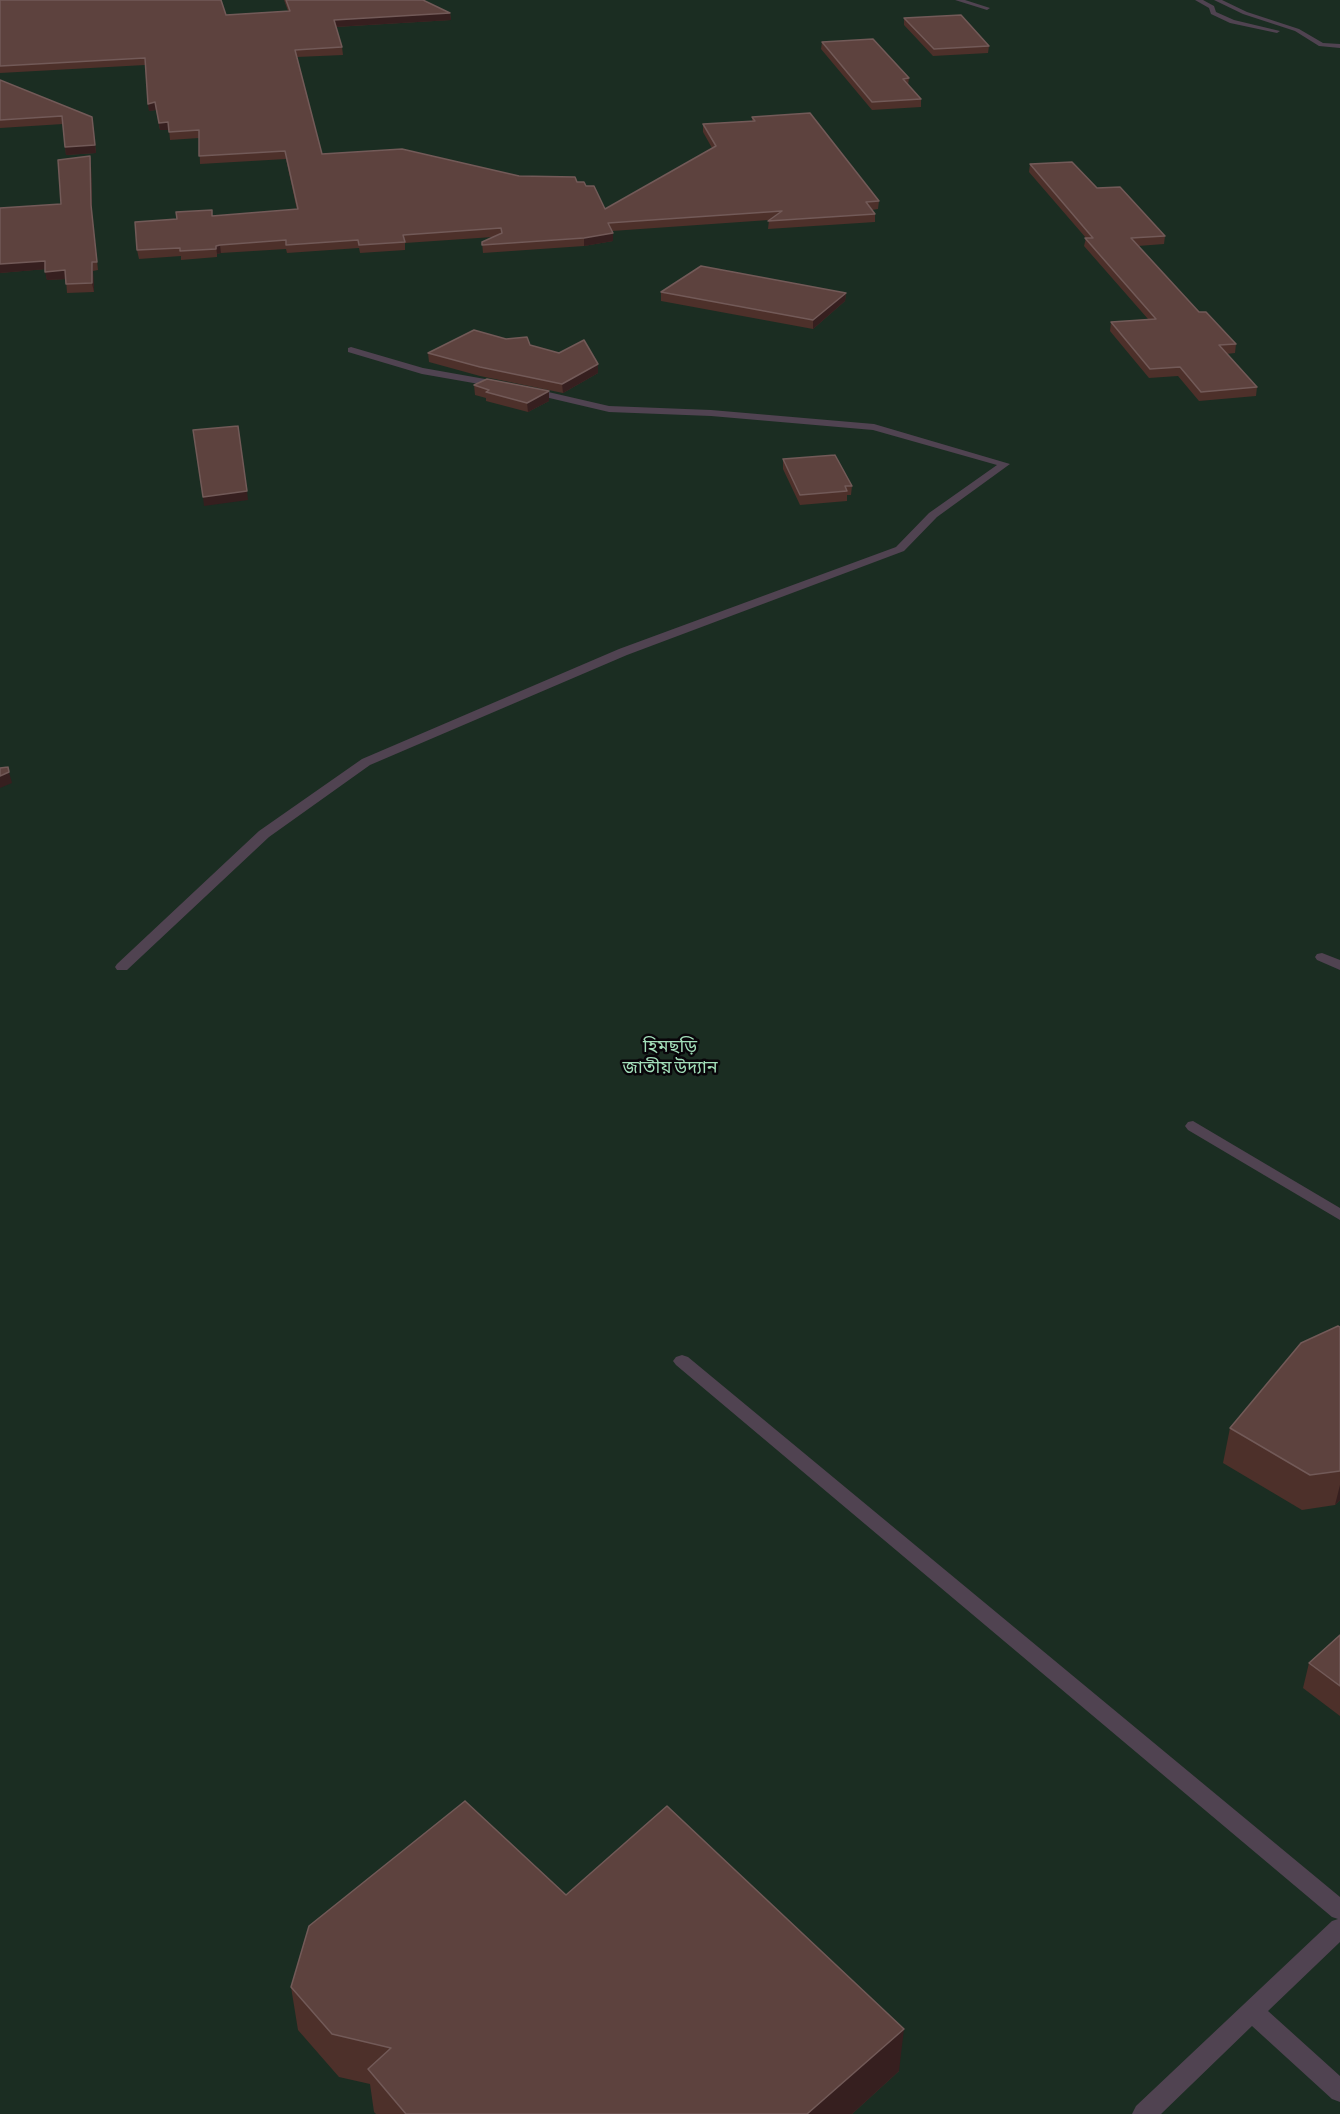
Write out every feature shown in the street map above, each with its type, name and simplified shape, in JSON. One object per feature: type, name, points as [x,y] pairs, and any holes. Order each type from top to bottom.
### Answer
[{"type":"street","points":[[958,0],[987,8]]},
{"type":"street","points":[[1198,0],[1212,7],[1213,13],[1232,22],[1312,39]]},
{"type":"street","points":[[1217,0],[1245,13],[1297,30],[1321,45],[1340,46]]},
{"type":"street","points":[[122,967],[264,834],[366,762],[623,652],[900,549],[933,515],[1005,464],[874,427],[711,413],[609,409],[516,388],[422,371],[351,350]]},
{"type":"street","points":[[1322,957],[1340,966]]},
{"type":"street","points":[[1193,1126],[1340,1215]]},
{"type":"street","points":[[682,1361],[1340,1910]]},
{"type":"street","points":[[1144,2114],[1340,1928]]},
{"type":"street","points":[[1252,2011],[1340,2091]]},
{"type":"green space","name":"হিমছড়ি জাতীয় উদ্যান","points":[[0,0],[1340,0],[1340,2114],[0,2114]]},
{"type":"building","points":[[0,0],[221,0],[226,15],[290,11],[286,0],[423,0],[450,13],[334,20],[342,47],[295,50],[322,154],[402,149],[519,176],[575,177],[577,182],[584,182],[586,186],[594,186],[605,209],[716,146],[703,124],[755,121],[752,117],[810,113],[879,201],[866,202],[875,214],[768,221],[782,211],[608,223],[613,233],[584,238],[482,245],[482,242],[502,233],[501,228],[403,235],[405,242],[359,245],[358,240],[286,245],[286,240],[220,245],[216,246],[216,249],[137,250],[135,222],[177,219],[176,212],[212,210],[212,216],[298,209],[285,151],[199,156],[199,130],[169,132],[168,122],[159,123],[155,102],[148,104],[145,58],[0,66]]},
{"type":"building","points":[[961,15],[989,46],[934,49],[904,18]]},
{"type":"building","points":[[873,39],[909,78],[903,79],[921,99],[872,102],[822,42]]},
{"type":"building","points":[[0,80],[92,117],[95,145],[65,147],[62,116],[0,120]]},
{"type":"building","points":[[90,156],[91,205],[97,262],[92,262],[92,283],[66,284],[65,270],[45,272],[45,261],[0,264],[0,208],[61,204],[58,160]]},
{"type":"building","points":[[1072,162],[1097,188],[1120,187],[1165,236],[1131,238],[1199,312],[1206,312],[1236,344],[1219,345],[1257,387],[1201,392],[1180,367],[1150,369],[1111,322],[1156,319],[1085,238],[1093,238],[1030,164]]},
{"type":"building","points":[[701,266],[846,293],[813,320],[661,292]]},
{"type":"building","points":[[474,330],[506,339],[527,337],[530,345],[559,353],[584,340],[598,364],[562,384],[480,367],[428,353]]},
{"type":"building","points":[[487,379],[549,391],[527,403],[486,392],[489,390],[474,385]]},
{"type":"building","points":[[238,426],[247,491],[203,497],[193,430]]},
{"type":"building","points":[[835,455],[852,486],[845,486],[847,491],[800,495],[783,459]]},
{"type":"building","points":[[8,767],[9,772],[0,776],[0,768]]},
{"type":"building","points":[[1340,1327],[1340,1471],[1310,1475],[1230,1428],[1301,1343]]},
{"type":"building","points":[[1340,1635],[1340,1686],[1309,1663]]},
{"type":"building","points":[[465,1801],[566,1895],[667,1806],[904,2029],[807,2114],[406,2114],[368,2069],[391,2048],[332,2034],[291,1987],[309,1926]]}]
